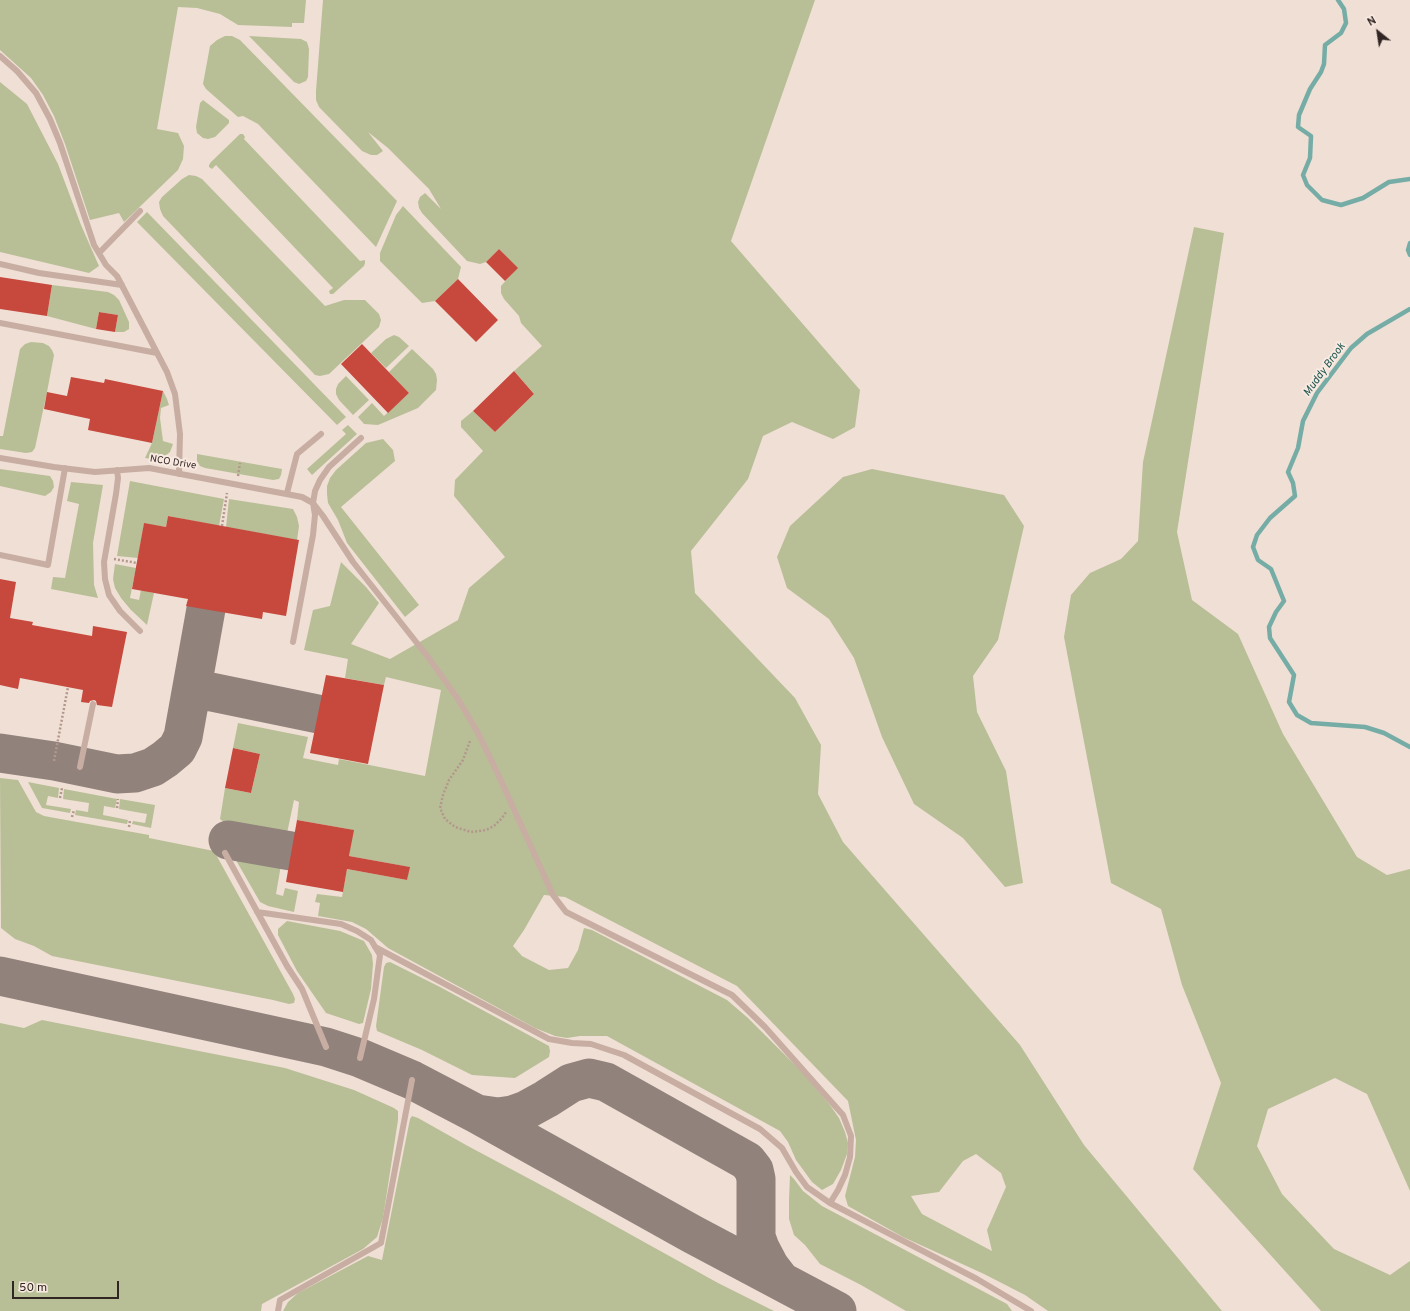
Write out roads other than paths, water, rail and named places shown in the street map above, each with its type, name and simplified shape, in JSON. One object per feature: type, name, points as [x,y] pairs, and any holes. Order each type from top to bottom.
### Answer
[{"type":"lane","points":[[0,56],[17,71],[36,93],[50,119],[60,143],[94,245],[106,265],[117,276],[167,372],[175,394],[180,434],[179,474]]},
{"type":"lane","points":[[99,253],[140,211]]},
{"type":"lane","points":[[0,264],[39,273],[122,285]]},
{"type":"lane","points":[[0,323],[157,353]]},
{"type":"lane","points":[[287,494],[297,454],[321,434]]},
{"type":"lane","points":[[293,642],[313,535],[313,503],[315,491],[320,480],[330,467],[362,438]]},
{"type":"lane","name":"NCO Drive","points":[[0,458],[95,472],[149,468],[302,496],[313,503]]},
{"type":"lane","points":[[0,555],[48,565],[65,468]]},
{"type":"lane","points":[[117,470],[118,478],[116,494],[105,558],[105,579],[109,595],[120,611],[140,631]]},
{"type":"lane","points":[[313,503],[353,562],[428,657],[458,699],[498,772],[553,895],[566,912],[732,995],[765,1027],[843,1115],[851,1136],[850,1157],[845,1175],[830,1203]]},
{"type":"lane","points":[[80,767],[93,704]]},
{"type":"lane","points":[[225,853],[257,912],[302,989],[326,1047]]},
{"type":"lane","points":[[257,912],[341,924],[357,930],[371,940],[380,955],[374,999],[360,1058]]},
{"type":"lane","points":[[375,947],[549,1039],[572,1043],[591,1044],[624,1055],[760,1129],[782,1148],[796,1172],[808,1187],[830,1203],[976,1279],[1031,1311]]},
{"type":"lane","points":[[278,1311],[280,1300],[381,1243],[412,1080]]},
{"type":"waterway","name":"Muddy Brook","points":[[1338,0],[1344,9],[1346,23],[1341,33],[1325,45],[1324,64],[1321,72],[1310,89],[1299,115],[1298,127],[1311,136],[1310,158],[1303,175],[1307,185],[1322,200],[1341,205],[1363,198],[1389,182],[1410,179]]},
{"type":"waterway","name":"Muddy Brook","points":[[1410,243],[1408,250],[1410,255]]},
{"type":"waterway","name":"Muddy Brook","points":[[1410,309],[1367,334],[1351,348],[1317,393],[1303,421],[1298,448],[1288,472],[1293,483],[1295,496],[1270,518],[1257,535],[1253,547],[1258,560],[1271,569],[1284,601],[1276,612],[1269,627],[1270,638],[1294,675],[1289,702],[1297,715],[1311,723],[1365,727],[1384,733],[1410,747]]}]
